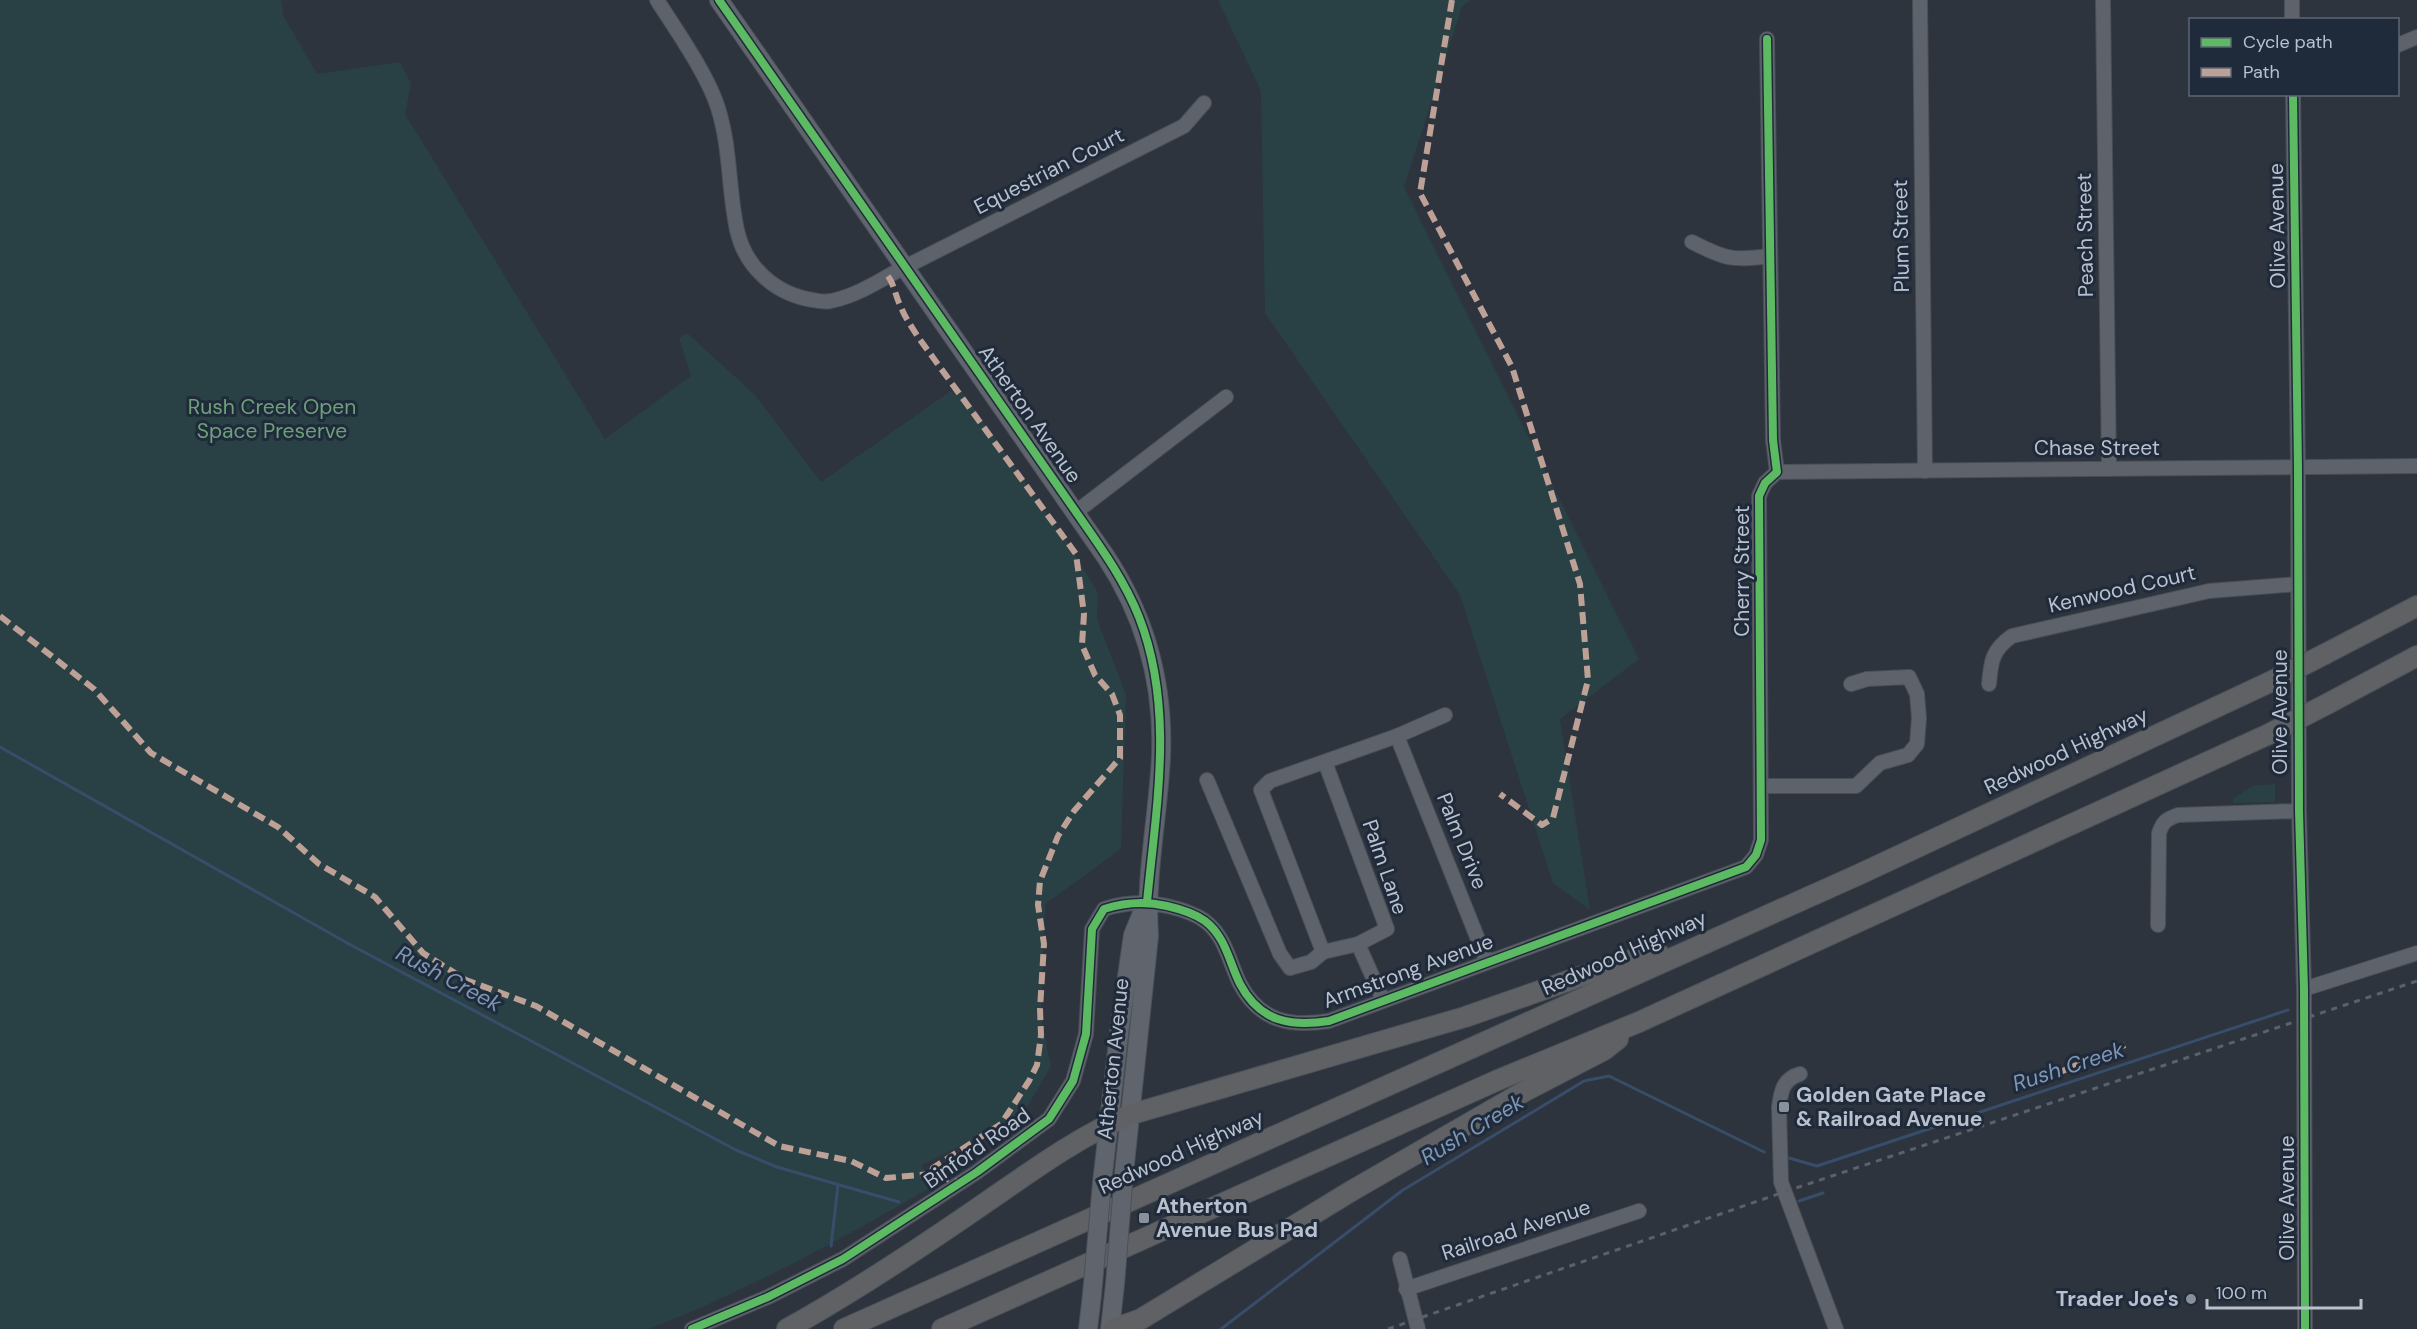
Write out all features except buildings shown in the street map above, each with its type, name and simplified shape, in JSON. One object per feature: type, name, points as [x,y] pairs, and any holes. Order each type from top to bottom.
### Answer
[{"type":"highway","name":"Redwood Highway","points":[[844,1329],[1869,870],[2270,682],[2417,606]]},
{"type":"highway","points":[[942,1329],[1498,1080],[1639,1022],[2269,734],[2417,656]]},
{"type":"highway","points":[[787,1329],[854,1289],[1044,1163],[1108,1124],[1129,1115],[1465,1017],[1622,962],[1699,945]]},
{"type":"highway","points":[[1111,1329],[1141,1319],[1475,1119],[1604,1050],[1639,1022]]},
{"type":"main road","name":"Atherton Avenue","points":[[719,0],[1076,512],[1116,572],[1138,615],[1149,645],[1157,681],[1161,718],[1161,759],[1147,902],[1149,936],[1129,1115],[1111,1329]]},
{"type":"main road","name":"Atherton Avenue","points":[[1088,1329],[1108,1124],[1133,935],[1147,902]]},
{"type":"street","name":"Equestrian Court","points":[[657,0],[697,64],[718,105],[728,147],[737,230],[750,263],[766,280],[795,297],[828,302],[853,295],[1184,126],[1204,103]]},
{"type":"street","name":"Plum Street","points":[[1920,0],[1925,471]]},
{"type":"street","name":"Peach Street","points":[[2103,0],[2109,469]]},
{"type":"street","points":[[2292,0],[2292,18]]},
{"type":"street","points":[[2399,44],[2417,37]]},
{"type":"street","points":[[1767,39],[1773,440],[1777,472]]},
{"type":"street","name":"Olive Avenue","points":[[2293,96],[2298,468],[2298,811],[2304,989],[2305,1329]]},
{"type":"street","points":[[1692,242],[1719,256],[1738,260],[1769,256]]},
{"type":"street","points":[[1076,512],[1226,397]]},
{"type":"street","name":"Chase Street","points":[[1777,472],[2417,466]]},
{"type":"street","name":"Cherry Street","points":[[1590,925],[1746,867],[1756,855],[1761,840],[1759,496],[1765,483],[1777,472]]},
{"type":"street","name":"Kenwood Court","points":[[1989,684],[1991,662],[2000,644],[2012,636],[2209,591],[2298,584]]},
{"type":"street","points":[[1761,786],[1856,786],[1880,763],[1908,755],[1917,744],[1919,718],[1917,694],[1909,677],[1867,679],[1851,684]]},
{"type":"street","points":[[1323,952],[1261,790],[1270,781],[1397,736],[1445,715]]},
{"type":"street","name":"Palm Drive","points":[[1397,736],[1487,962]]},
{"type":"street","name":"Palm Lane","points":[[1207,780],[1280,954],[1290,968],[1311,962],[1323,952],[1359,944],[1386,929],[1325,762]]},
{"type":"street","points":[[2158,925],[2160,833],[2162,824],[2167,819],[2178,815],[2298,811]]},
{"type":"street","name":"Armstrong Avenue","points":[[1147,902],[1184,910],[1215,930],[1226,948],[1240,984],[1255,1005],[1287,1023],[1307,1024],[1329,1021],[1590,925]]},
{"type":"street","name":"Binford Road","points":[[692,1329],[768,1297],[843,1259],[961,1183],[1049,1119],[1073,1081],[1086,1034],[1092,929],[1104,909],[1120,904],[1147,902]]},
{"type":"street","points":[[1359,944],[1383,1000]]},
{"type":"street","points":[[2304,989],[2417,953]]},
{"type":"street","points":[[1800,1074],[1787,1080],[1780,1094],[1781,1182],[1836,1329]]},
{"type":"street","name":"Railroad Avenue","points":[[1406,1289],[1639,1211]]},
{"type":"street","points":[[1400,1259],[1418,1329]]},
{"type":"green space","name":"Rush Creek Open Space Preserve","points":[[0,0],[281,0],[284,17],[317,74],[400,62],[411,83],[405,114],[605,439],[691,376],[679,338],[687,333],[755,395],[821,482],[958,386],[1068,543],[1098,593],[1097,619],[1126,695],[1121,849],[1045,904],[1041,1017],[1051,1066],[1022,1116],[922,1165],[933,1186],[898,1206],[758,1281],[649,1329],[0,1329]]},
{"type":"green space","points":[[1218,0],[1471,0],[1462,7],[1404,187],[1639,659],[1560,719],[1590,910],[1553,883],[1460,595],[1265,313],[1261,91]]},
{"type":"green space","points":[[2275,784],[2275,802],[2233,803],[2233,799],[2252,786]]},
{"type":"waterway","name":"Rush Creek","points":[[0,747],[349,944],[736,1150],[777,1167],[899,1202]]},
{"type":"waterway","name":"Rush Creek","points":[[1789,1158],[1817,1166],[2288,1010]]},
{"type":"waterway","name":"Rush Creek","points":[[1221,1329],[1403,1190],[1584,1081],[1609,1076],[1764,1152]]},
{"type":"waterway","points":[[831,1246],[838,1185]]},
{"type":"waterway","points":[[1799,1201],[1823,1193]]},
{"type":"railway","points":[[1388,1329],[1784,1192],[2417,981]]},
{"type":"marked path","points":[[1452,0],[1420,193],[1512,367],[1580,584],[1588,680],[1553,818],[1542,825],[1500,794]]},
{"type":"marked path","points":[[888,276],[904,315],[918,337],[1076,554],[1084,614],[1082,645],[1095,675],[1112,694],[1120,715],[1120,758],[1074,811],[1058,836],[1040,881],[1038,905],[1044,944],[1040,1009],[1041,1035],[1037,1065],[1001,1124],[933,1168],[931,1174]]},
{"type":"marked path","points":[[0,616],[94,689],[151,753],[278,827],[319,864],[375,897],[423,953],[466,980],[536,1006],[779,1146],[851,1161],[886,1178],[931,1174],[961,1183]]},
{"type":"marked path","points":[[2055,1074],[2125,1045]]},
{"type":"cycle path","points":[[719,0],[1093,537],[1119,576],[1133,603],[1150,652],[1157,687],[1160,723],[1158,794],[1147,902]]},
{"type":"cycle path","points":[[692,1329],[768,1297],[843,1259],[977,1172],[1049,1119],[1073,1081],[1086,1034],[1092,929],[1104,909],[1120,905],[1151,903],[1177,908],[1196,916],[1205,921],[1218,934],[1240,984],[1257,1007],[1278,1019],[1289,1022],[1315,1023],[1329,1021],[1746,867],[1756,855],[1761,840],[1759,496],[1765,483],[1777,472],[1773,440],[1767,39]]},
{"type":"cycle path","points":[[2293,96],[2298,468],[2299,811],[2304,989],[2305,1329]]},
{"type":"place","name":"Golden Gate Place & Railroad Avenue","points":[[1784,1107]]},
{"type":"place","name":"Atherton Avenue Bus Pad","points":[[1144,1218]]},
{"type":"place","name":"Trader Joe's","points":[[2191,1299]]}]
